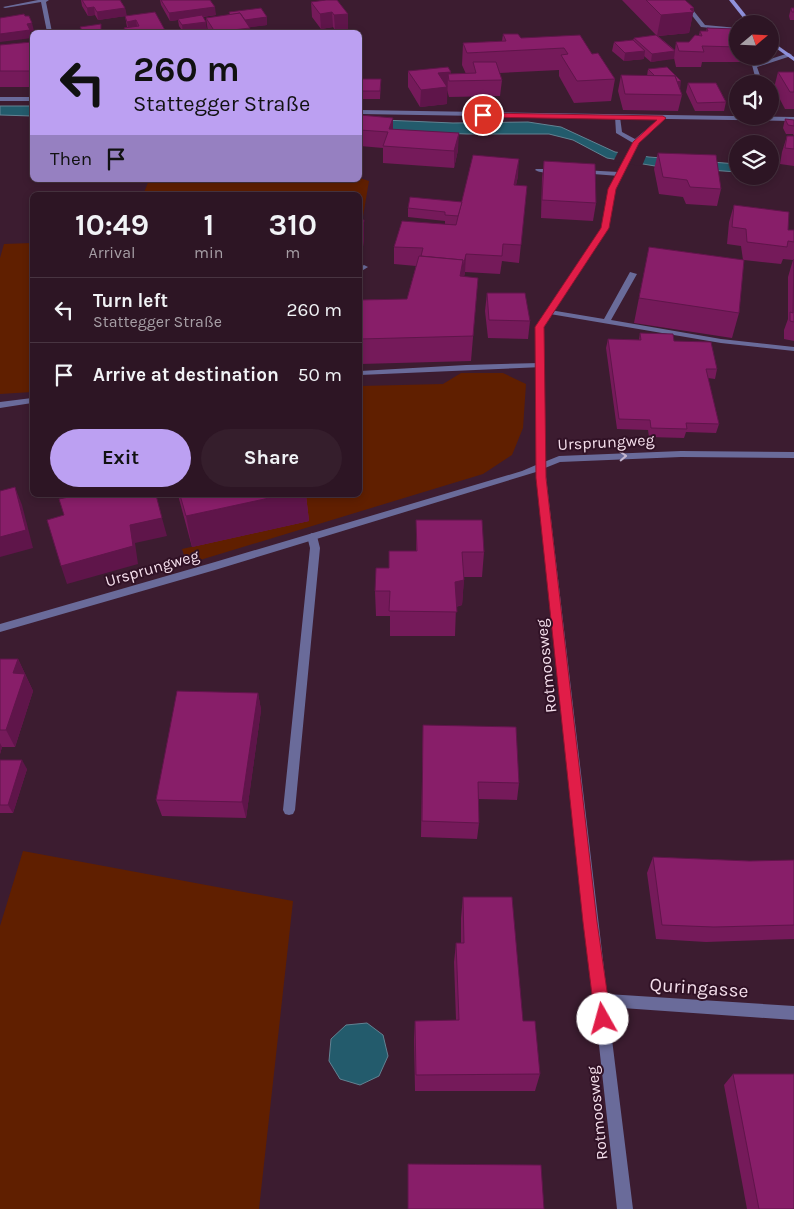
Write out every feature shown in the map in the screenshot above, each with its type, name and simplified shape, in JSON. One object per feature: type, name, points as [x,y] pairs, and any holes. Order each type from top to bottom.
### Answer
[{"type":"main road","points":[[731,0],[744,15]]},
{"type":"main road","points":[[779,48],[791,57]]},
{"type":"street","points":[[44,0],[50,30]]},
{"type":"street","points":[[5,6],[47,0]]},
{"type":"street","points":[[682,0],[703,26],[729,29]]},
{"type":"street","points":[[757,75],[754,66],[791,57]]},
{"type":"street","points":[[0,99],[30,99]]},
{"type":"street","points":[[362,112],[794,119]]},
{"type":"street","points":[[617,117],[619,132],[636,142]]},
{"type":"street","name":"Rotmoosweg","points":[[624,1209],[601,1000],[590,922],[540,465],[540,327],[605,228],[612,189],[636,142],[663,118]]},
{"type":"street","points":[[538,170],[565,171]]},
{"type":"street","points":[[574,172],[621,171]]},
{"type":"street","points":[[607,321],[633,274]]},
{"type":"street","points":[[550,312],[721,340],[794,349]]},
{"type":"street","points":[[362,373],[540,365]]},
{"type":"street","points":[[0,405],[30,401]]},
{"type":"street","name":"Ursprungweg","points":[[0,628],[525,473],[540,465],[559,459],[681,454],[794,455]]},
{"type":"street","points":[[289,810],[315,548],[312,536]]},
{"type":"street","name":"Quringasse","points":[[601,1000],[794,1013]]},
{"type":"shaded area","points":[[362,179],[369,181],[362,222],[362,192],[144,192],[148,182],[362,182]]},
{"type":"shaded area","points":[[30,243],[30,392],[0,394],[0,258],[4,244]]},
{"type":"shaded area","points":[[461,373],[503,373],[526,384],[523,428],[512,455],[483,474],[187,564],[182,549],[308,521],[300,497],[362,497],[362,386],[443,384]]},
{"type":"shaded area","points":[[23,851],[293,901],[259,1209],[0,1209],[0,926]]},
{"type":"water","points":[[0,106],[30,106],[30,116],[0,115]]},
{"type":"water","points":[[362,119],[453,123],[528,122],[561,127],[615,152],[649,157],[729,163],[729,171],[655,166],[607,158],[573,140],[549,134],[467,134],[362,130]]},
{"type":"water","points":[[367,1023],[383,1035],[388,1056],[379,1076],[360,1085],[340,1079],[329,1061],[331,1039],[346,1025]]},
{"type":"pier","points":[[619,150],[647,154],[642,166],[613,162]]},
{"type":"building","points":[[82,0],[120,0],[125,8],[97,12],[94,7],[87,8]]},
{"type":"building","points":[[161,0],[210,0],[215,7],[169,13]]},
{"type":"building","points":[[337,0],[348,14],[334,15],[332,12],[320,14],[311,2]]},
{"type":"building","points":[[646,0],[685,0],[694,8],[690,9],[694,12],[661,15]]},
{"type":"building","points":[[261,8],[267,17],[245,20],[240,13],[230,15],[229,12]]},
{"type":"building","points":[[155,12],[165,30],[125,30],[124,28],[139,26],[136,20],[127,22],[125,16]]},
{"type":"building","points":[[240,13],[250,28],[214,30],[206,18]]},
{"type":"building","points":[[24,14],[29,16],[32,23],[27,24],[30,30],[0,34],[0,18]]},
{"type":"building","points":[[202,15],[206,22],[182,25],[178,19]]},
{"type":"building","points":[[101,24],[101,30],[82,30],[80,27]]},
{"type":"building","points":[[707,28],[729,29],[729,47],[702,46],[704,52],[679,51],[676,42],[689,42],[695,35],[702,36],[700,31],[708,31]]},
{"type":"building","points":[[503,34],[518,34],[521,38],[580,35],[592,54],[598,53],[615,79],[577,81],[561,55],[568,54],[564,48],[467,53],[463,43],[506,41]]},
{"type":"building","points":[[656,35],[675,51],[652,54],[634,38]]},
{"type":"building","points":[[633,40],[645,51],[625,53],[614,42]]},
{"type":"building","points":[[30,42],[30,71],[0,71],[0,45]]},
{"type":"building","points":[[473,62],[496,62],[502,80],[449,81],[448,74],[476,73]]},
{"type":"building","points":[[448,67],[451,72],[438,73],[447,87],[421,90],[408,71]]},
{"type":"building","points":[[667,67],[681,81],[677,82],[675,76],[655,76],[648,69]]},
{"type":"building","points":[[778,72],[794,72],[794,92],[790,92]]},
{"type":"building","points":[[621,75],[675,76],[682,95],[625,94]]},
{"type":"building","points":[[362,79],[381,79],[380,91],[362,91]]},
{"type":"building","points":[[688,83],[716,83],[726,102],[697,103]]},
{"type":"building","points":[[362,115],[393,118],[389,129],[459,133],[454,151],[383,146],[388,132],[362,130]]},
{"type":"building","points":[[785,119],[794,120],[794,126],[788,125]]},
{"type":"building","points":[[787,136],[794,136],[794,149],[785,148]]},
{"type":"building","points":[[658,153],[716,155],[721,189],[690,187],[687,180],[663,177]]},
{"type":"building","points":[[473,155],[519,159],[514,185],[527,186],[521,245],[503,244],[502,256],[466,254],[463,267],[463,260],[421,256],[423,248],[394,247],[402,221],[456,225]]},
{"type":"building","points":[[544,161],[595,164],[596,203],[542,200]]},
{"type":"building","points":[[410,197],[462,202],[458,216],[445,215],[445,212],[408,208]]},
{"type":"building","points":[[734,205],[789,212],[788,230],[794,230],[794,242],[788,241],[787,247],[747,242],[746,229],[732,227]]},
{"type":"building","points":[[649,247],[744,260],[739,313],[639,298]]},
{"type":"building","points":[[419,256],[463,260],[460,276],[478,278],[473,336],[362,339],[362,300],[407,299]]},
{"type":"building","points":[[794,259],[794,322],[790,321],[790,312],[793,313]]},
{"type":"building","points":[[487,293],[525,293],[530,321],[489,320]]},
{"type":"building","points":[[640,333],[673,334],[674,341],[711,342],[717,369],[706,369],[719,424],[686,423],[687,429],[651,428],[650,420],[619,419],[608,339],[641,340]]},
{"type":"building","points":[[15,487],[26,530],[0,537],[0,491]]},
{"type":"building","points":[[69,497],[157,497],[162,518],[130,525],[133,546],[61,566],[47,520],[64,515],[59,499]]},
{"type":"building","points":[[181,497],[274,497],[186,516]]},
{"type":"building","points":[[416,520],[482,520],[484,552],[462,552],[464,580],[455,582],[457,612],[389,611],[390,591],[375,591],[376,568],[389,568],[389,551],[417,551]]},
{"type":"building","points":[[0,659],[18,659],[13,673],[25,674],[6,730],[0,730]]},
{"type":"building","points":[[177,691],[258,693],[242,802],[156,800]]},
{"type":"building","points":[[423,725],[516,727],[519,783],[478,782],[479,823],[422,821]]},
{"type":"building","points":[[0,760],[22,760],[8,805],[0,805]]},
{"type":"building","points":[[653,857],[749,861],[794,860],[794,925],[714,927],[662,925]]},
{"type":"building","points":[[463,897],[512,897],[523,1021],[535,1021],[540,1074],[416,1075],[415,1021],[459,1020],[456,943],[464,943]]},
{"type":"building","points":[[733,1074],[794,1074],[794,1209],[759,1209]]},
{"type":"building","points":[[408,1164],[541,1165],[544,1209],[408,1209]]},
{"type":"route","points":[[483,115],[663,118],[636,142],[612,189],[605,228],[540,327],[541,478],[592,942],[603,1019]]}]
